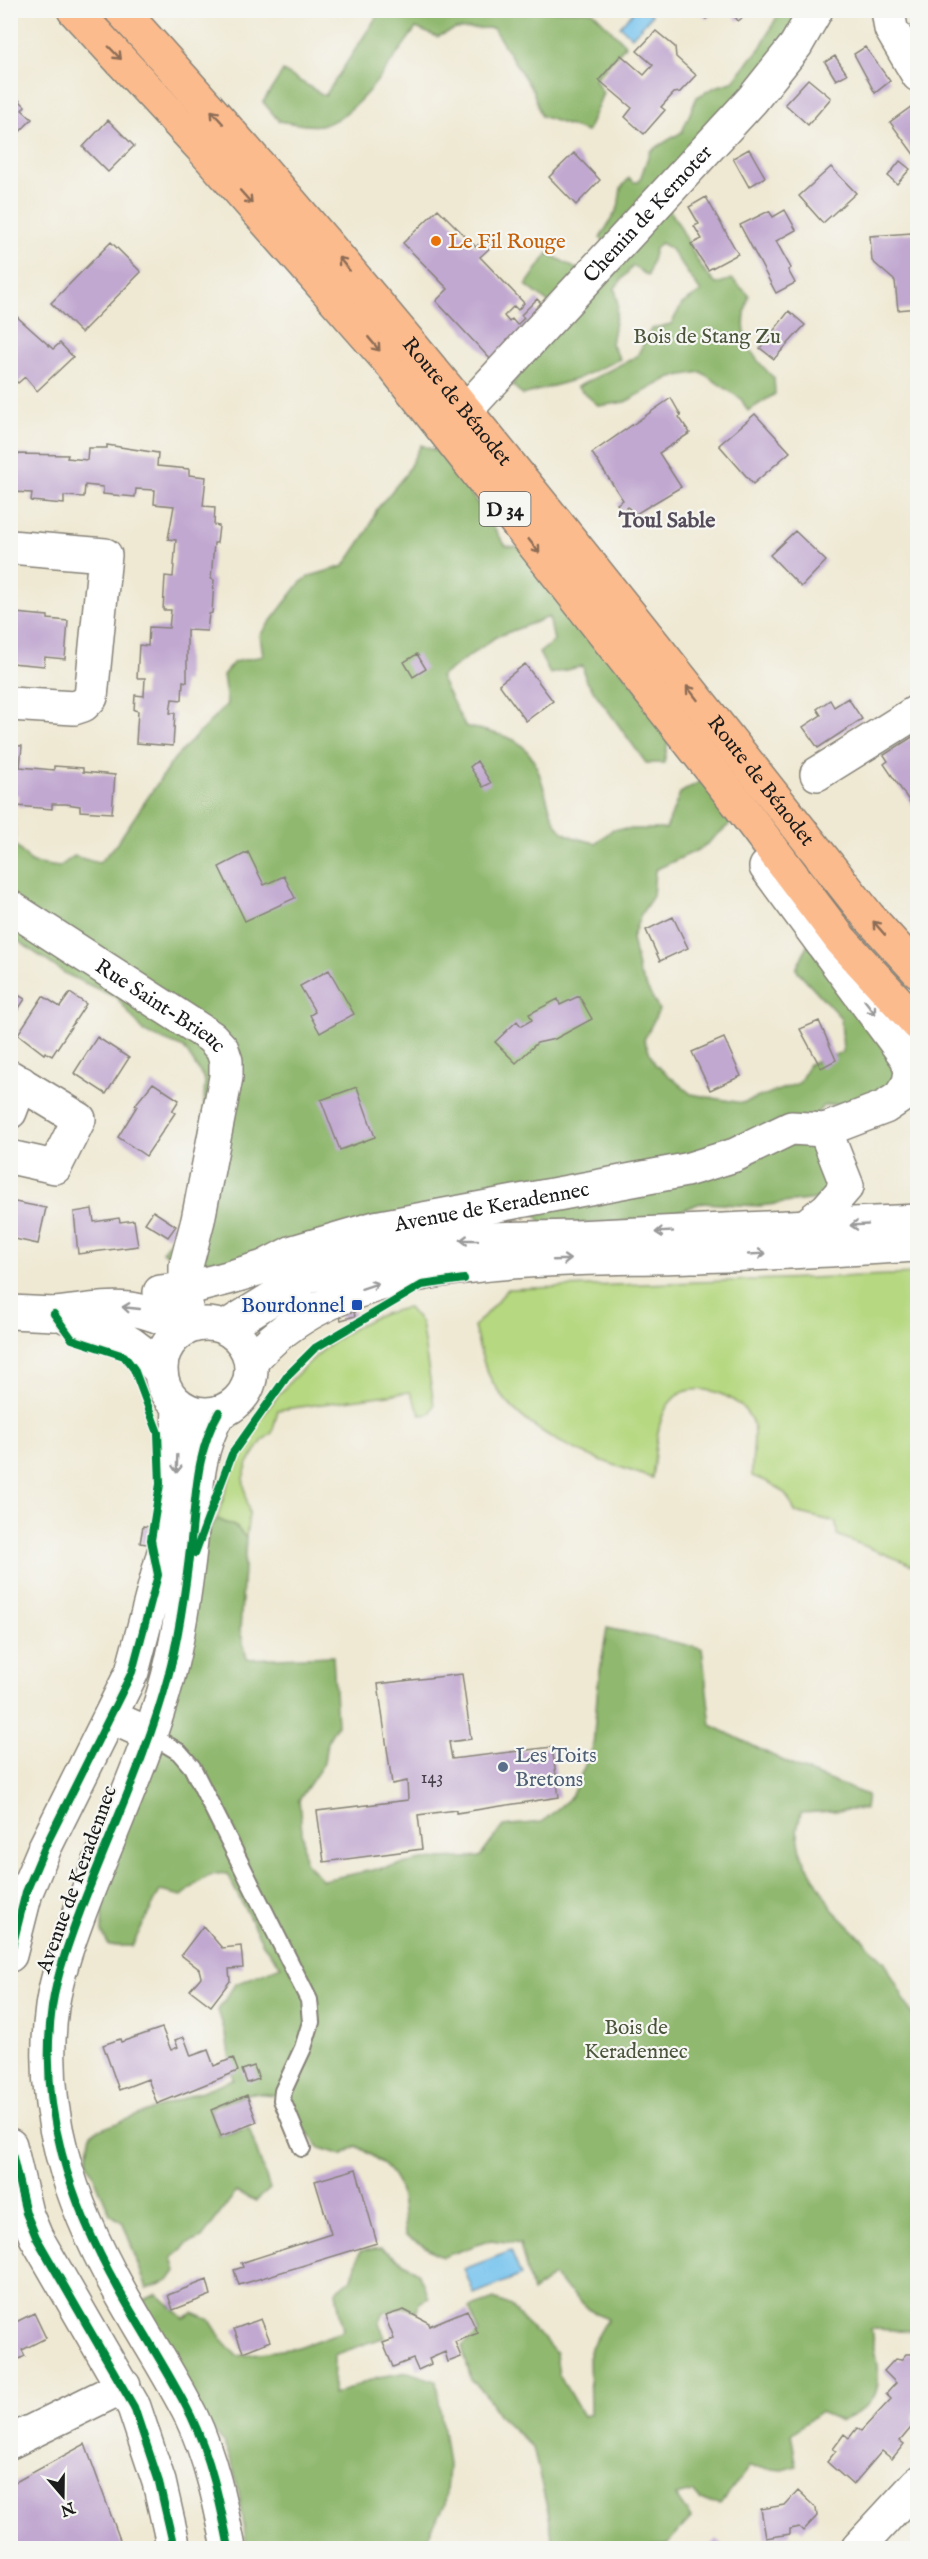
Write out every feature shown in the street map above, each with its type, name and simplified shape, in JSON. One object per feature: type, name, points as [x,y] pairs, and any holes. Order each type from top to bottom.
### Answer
[{"type":"main road","name":"Route de Bénodet","points":[[74,10],[186,130],[394,367],[736,801],[841,939],[918,1024]]},
{"type":"main road","name":"Route de Bénodet","points":[[121,10],[307,220],[466,409],[868,916],[918,971]]},
{"type":"street","name":"Chemin de Kernoter","points":[[466,409],[752,100],[796,45],[816,10]]},
{"type":"street","points":[[888,10],[891,29],[918,75]]},
{"type":"street","points":[[10,547],[105,555],[91,697],[84,705],[74,708],[10,704]]},
{"type":"street","points":[[817,774],[918,711]]},
{"type":"street","name":"Route de Bénodet","points":[[736,801],[746,835],[755,851],[908,1058],[911,1071],[909,1083],[900,1097],[862,1117]]},
{"type":"street","name":"Rue Saint-Brieuc","points":[[10,907],[193,1024],[222,1048],[226,1061],[226,1077],[198,1220],[186,1266],[172,1290],[187,1328]]},
{"type":"street","points":[[10,1157],[54,1167],[79,1119],[14,1091]]},
{"type":"street","name":"Avenue de Keradennec","points":[[172,1290],[264,1267],[293,1252],[375,1228],[686,1170],[735,1155],[791,1128],[825,1130],[862,1117]]},
{"type":"street","points":[[803,1228],[827,1209],[847,1186],[825,1130]]},
{"type":"street","points":[[224,1328],[279,1292],[328,1268],[413,1245],[447,1240],[803,1228],[918,1221]]},
{"type":"street","points":[[251,1362],[273,1338],[320,1308],[363,1288],[417,1272],[556,1260],[734,1255],[918,1245]]},
{"type":"street","points":[[10,1312],[54,1314],[119,1307],[144,1310],[187,1328],[213,1324],[224,1328],[244,1345],[251,1362],[250,1378],[236,1402],[219,1412],[205,1414],[178,1405],[166,1390],[160,1371],[149,1356],[130,1342],[95,1326],[54,1314]]},
{"type":"street","points":[[160,1371],[165,1349],[187,1328]]},
{"type":"street","name":"Avenue de Keradennec","points":[[10,1955],[26,1892],[45,1847],[132,1672],[167,1540],[177,1466],[178,1405]]},
{"type":"street","name":"Avenue de Keradennec","points":[[219,1412],[210,1428],[200,1464],[169,1676],[149,1734],[88,1890],[58,1980],[49,2047],[50,2088],[63,2160],[76,2204],[99,2254],[191,2416],[214,2475],[229,2548]]},
{"type":"street","points":[[111,1717],[149,1734]]},
{"type":"street","points":[[10,2145],[23,2202],[36,2237],[124,2386],[139,2418],[152,2459],[174,2548]]},
{"type":"street","points":[[10,2442],[124,2386]]},
{"type":"street","points":[[858,2548],[918,2483]]},
{"type":"lane","points":[[149,1734],[179,1752],[192,1767],[309,2000],[311,2022],[303,2048],[283,2091],[282,2100],[302,2148]]},
{"type":"green space","points":[[381,10],[593,12],[626,45],[595,79],[603,93],[587,132],[541,116],[533,91],[493,28],[456,29],[437,37],[416,28],[374,85],[348,112],[334,121],[321,125],[279,121],[263,102],[283,71],[325,96]]},
{"type":"green space","name":"Bois de Stang Zu","points":[[780,11],[803,11],[668,208],[708,276],[716,284],[732,279],[749,295],[744,320],[746,341],[756,359],[774,378],[775,394],[748,411],[741,399],[701,372],[671,377],[625,402],[599,406],[577,387],[637,356],[651,329],[671,324],[682,304],[701,292],[670,248],[660,243],[655,249],[648,276],[633,266],[615,288],[618,305],[611,344],[620,359],[577,379],[523,395],[512,385],[560,312],[526,285],[548,253],[576,269],[624,257],[600,238],[618,208],[621,188],[629,178],[634,182],[639,182],[650,151],[682,132],[697,97],[715,87],[732,82],[760,48]]},
{"type":"green space","points":[[421,445],[444,454],[506,546],[526,548],[670,732],[664,763],[646,763],[585,679],[583,666],[550,674],[539,653],[554,641],[549,617],[496,637],[440,677],[465,726],[514,740],[526,749],[540,775],[553,817],[559,828],[578,839],[596,843],[613,829],[666,829],[680,793],[701,781],[725,801],[730,824],[702,848],[655,870],[653,896],[641,914],[632,938],[639,973],[659,1010],[644,1040],[655,1064],[691,1094],[742,1103],[799,1083],[809,1064],[843,1052],[841,1018],[796,969],[808,944],[902,1058],[891,1087],[862,1100],[823,1106],[801,1134],[843,1147],[824,1198],[760,1206],[701,1203],[654,1220],[542,1225],[531,1207],[261,1282],[186,1266],[162,1252],[176,1232],[191,1194],[202,1142],[205,1080],[184,1048],[144,1032],[117,998],[66,974],[11,936],[10,816],[14,818],[15,845],[32,863],[59,867],[74,856],[99,863],[115,846],[174,759],[227,704],[223,675],[234,662],[263,656],[260,635],[300,583],[310,576],[344,566],[367,532],[377,509],[405,475]]},
{"type":"green space","points":[[917,1274],[917,1567],[837,1535],[836,1522],[795,1512],[788,1498],[779,1488],[752,1476],[753,1425],[741,1406],[719,1393],[694,1390],[682,1393],[673,1399],[667,1407],[660,1426],[652,1478],[563,1444],[523,1418],[507,1402],[493,1383],[487,1370],[474,1327],[508,1289]]},
{"type":"green space","points":[[408,1308],[421,1323],[434,1405],[430,1414],[421,1415],[410,1392],[278,1410],[272,1433],[263,1440],[248,1463],[243,1478],[249,1514],[246,1538],[236,1527],[217,1519],[239,1454],[268,1408],[288,1384],[309,1362],[357,1326],[382,1314]]},
{"type":"green space","name":"Bois de Keradennec","points":[[217,1519],[236,1527],[246,1538],[240,1630],[247,1659],[333,1656],[337,1725],[327,1742],[324,1763],[299,1800],[305,1862],[323,1880],[422,1860],[480,1857],[503,1826],[542,1822],[571,1797],[593,1747],[598,1683],[607,1628],[702,1648],[711,1725],[798,1768],[867,1795],[865,1809],[801,1813],[797,1830],[802,1856],[833,1910],[885,1962],[917,2024],[917,2331],[871,2329],[878,2384],[875,2395],[868,2404],[841,2421],[820,2412],[791,2434],[797,2466],[783,2470],[749,2467],[720,2504],[700,2500],[693,2492],[676,2496],[691,2518],[666,2545],[649,2548],[553,2548],[549,2516],[533,2448],[499,2416],[484,2392],[471,2380],[462,2346],[480,2333],[469,2308],[494,2299],[512,2306],[525,2323],[544,2339],[556,2354],[559,2375],[583,2416],[590,2414],[589,2351],[608,2318],[591,2311],[553,2276],[532,2292],[520,2244],[491,2240],[443,2257],[405,2235],[400,2192],[391,2173],[383,2164],[356,2146],[342,2155],[320,2148],[276,2095],[250,2093],[210,2108],[219,2136],[249,2128],[270,2189],[256,2201],[236,2192],[202,2238],[187,2244],[172,2258],[176,2271],[169,2281],[147,2289],[123,2223],[110,2214],[87,2160],[91,2133],[233,2079],[226,2036],[218,2010],[235,1984],[281,1966],[263,1944],[227,1874],[208,1877],[182,1896],[160,1891],[132,1946],[109,1946],[102,1932],[103,1889],[201,1558],[211,1527]]},
{"type":"green space","points":[[381,2248],[418,2272],[429,2298],[419,2303],[417,2311],[403,2307],[384,2313],[379,2324],[385,2337],[334,2355],[333,2395],[378,2377],[408,2372],[436,2381],[448,2465],[445,2505],[424,2543],[425,2548],[247,2548],[237,2481],[226,2449],[218,2435],[207,2423],[138,2303],[157,2294],[184,2318],[193,2313],[210,2320],[224,2342],[237,2356],[296,2348],[343,2331],[336,2291],[352,2278],[360,2251]]},
{"type":"water","points":[[634,11],[647,11],[652,15],[632,37],[620,26]]},
{"type":"water","points":[[511,2251],[521,2275],[474,2294],[464,2269]]},
{"type":"building","points":[[700,10],[718,10],[706,19]]},
{"type":"building","points":[[730,10],[753,10],[738,21]]},
{"type":"building","points":[[656,31],[675,47],[676,57],[696,75],[661,107],[665,110],[644,134],[625,117],[632,108],[599,80],[621,55],[644,75],[653,65],[637,51]]},
{"type":"building","points":[[865,47],[890,81],[875,93],[854,54]]},
{"type":"building","points":[[835,56],[847,74],[836,80],[825,62]]},
{"type":"building","points":[[808,79],[831,98],[808,125],[785,104]]},
{"type":"building","points":[[10,90],[16,91],[17,98],[25,106],[22,110],[32,119],[10,142]]},
{"type":"building","points":[[915,104],[918,107],[918,160],[890,122]]},
{"type":"building","points":[[108,120],[134,146],[108,172],[83,147]]},
{"type":"building","points":[[749,149],[765,177],[749,187],[733,158]]},
{"type":"building","points":[[574,153],[600,180],[576,205],[549,177]]},
{"type":"building","points":[[900,161],[910,169],[897,184],[888,176]]},
{"type":"building","points":[[831,167],[856,193],[823,223],[799,196]]},
{"type":"building","points":[[706,197],[738,254],[708,270],[691,244],[702,239],[694,226],[699,224],[689,207]]},
{"type":"building","points":[[438,209],[476,247],[484,239],[492,246],[480,257],[524,303],[518,310],[514,306],[504,316],[509,322],[512,319],[517,325],[524,318],[521,315],[537,299],[541,303],[535,309],[541,315],[493,362],[436,301],[448,289],[403,243]]},
{"type":"building","points":[[785,210],[796,230],[776,241],[791,268],[788,270],[795,283],[776,293],[740,225],[769,211],[773,217]]},
{"type":"building","points":[[912,233],[918,237],[918,308],[898,310],[895,281],[872,261],[870,236]]},
{"type":"building","points":[[111,242],[141,272],[81,333],[51,303]]},
{"type":"building","points":[[789,311],[805,325],[774,359],[760,348]]},
{"type":"building","points":[[15,315],[53,349],[60,343],[73,357],[37,391],[25,377],[18,383],[10,375],[10,319]]},
{"type":"building","points":[[671,398],[681,416],[679,417],[690,433],[659,453],[681,487],[634,515],[628,507],[622,511],[617,504],[623,500],[592,453]]},
{"type":"building","points":[[755,414],[790,452],[753,484],[719,445]]},
{"type":"building","points":[[107,445],[158,453],[157,466],[189,469],[189,475],[206,477],[203,506],[215,507],[214,525],[219,526],[217,543],[214,543],[211,579],[214,580],[212,613],[209,614],[207,631],[187,630],[187,682],[183,681],[182,700],[172,699],[170,713],[175,713],[173,746],[136,743],[138,711],[134,710],[135,695],[144,696],[145,678],[137,678],[139,645],[148,646],[149,627],[169,628],[171,610],[163,610],[165,576],[173,577],[176,540],[168,539],[174,506],[154,504],[155,490],[136,489],[135,497],[103,494],[103,487],[85,485],[84,497],[64,496],[64,504],[31,501],[32,493],[13,492],[16,454],[68,455],[67,458],[87,460],[88,448],[107,448]]},
{"type":"building","points":[[795,531],[826,561],[801,587],[770,555]]},
{"type":"building","points":[[15,613],[48,616],[48,619],[68,621],[65,659],[45,657],[44,666],[11,663],[10,617],[15,617]]},
{"type":"building","points":[[417,654],[426,669],[413,677],[404,662]]},
{"type":"building","points":[[525,664],[553,701],[526,721],[499,684]]},
{"type":"building","points":[[848,698],[862,719],[818,748],[803,727],[821,715],[817,709],[830,700],[834,707]]},
{"type":"building","points":[[917,734],[918,814],[884,764],[888,761],[884,755]]},
{"type":"building","points":[[10,745],[22,746],[20,767],[54,770],[54,766],[83,768],[83,772],[115,775],[112,813],[80,811],[80,806],[66,804],[52,804],[52,809],[17,806],[18,795],[10,794]]},
{"type":"building","points":[[477,761],[491,783],[483,787],[470,767]]},
{"type":"building","points":[[248,852],[264,885],[284,876],[295,898],[245,921],[219,867]]},
{"type":"building","points":[[673,917],[688,948],[660,961],[646,930]]},
{"type":"building","points":[[329,970],[354,1014],[320,1033],[310,1015],[315,1012],[300,986]]},
{"type":"building","points":[[10,984],[16,987],[13,992],[25,999],[10,1022]]},
{"type":"building","points":[[70,993],[86,1004],[52,1056],[45,1052],[44,1054],[18,1034],[43,996],[60,1007]]},
{"type":"building","points":[[579,996],[592,1019],[555,1039],[537,1043],[516,1063],[495,1042],[517,1021],[521,1026],[532,1020],[529,1014],[558,999],[560,1005]]},
{"type":"building","points":[[819,1021],[836,1060],[821,1068],[800,1029]]},
{"type":"building","points":[[97,1037],[129,1058],[106,1094],[74,1073]]},
{"type":"building","points":[[724,1038],[741,1076],[710,1090],[692,1052]]},
{"type":"building","points":[[153,1083],[179,1100],[172,1111],[175,1113],[146,1156],[118,1137],[137,1106],[135,1105]]},
{"type":"building","points":[[357,1087],[375,1137],[340,1150],[321,1100]]},
{"type":"building","points":[[10,1201],[46,1208],[38,1244],[10,1238]]},
{"type":"building","points":[[92,1209],[94,1222],[119,1218],[120,1222],[134,1220],[138,1246],[78,1254],[74,1212]]},
{"type":"building","points":[[153,1211],[176,1226],[168,1237],[145,1223]]},
{"type":"building","points":[[353,1309],[355,1316],[341,1320],[339,1313]]},
{"type":"building","points":[[143,1526],[150,1527],[147,1544],[140,1543]]},
{"type":"building","points":[[462,1674],[471,1739],[449,1742],[452,1759],[552,1747],[559,1797],[456,1813],[456,1810],[418,1815],[422,1849],[324,1862],[317,1811],[408,1800],[407,1781],[392,1784],[378,1684]]},
{"type":"building","points":[[203,1926],[222,1948],[241,1946],[243,1968],[229,1969],[230,1981],[211,2006],[190,1990],[201,1977],[199,1969],[181,1955]]},
{"type":"building","points":[[162,2028],[171,2050],[178,2047],[175,2040],[184,2037],[191,2056],[208,2050],[214,2066],[233,2058],[238,2071],[157,2104],[148,2079],[119,2090],[103,2045],[120,2039],[121,2042]]},
{"type":"building","points":[[254,2066],[259,2079],[247,2083],[242,2070]]},
{"type":"building","points":[[247,2095],[257,2122],[221,2136],[211,2110]]},
{"type":"building","points":[[356,2169],[377,2243],[239,2285],[234,2270],[243,2267],[241,2263],[331,2234],[315,2181]]},
{"type":"building","points":[[207,2280],[211,2295],[173,2310],[168,2295]]},
{"type":"building","points":[[404,2310],[429,2323],[429,2326],[467,2310],[478,2333],[455,2342],[461,2357],[448,2362],[445,2352],[429,2359],[431,2364],[418,2370],[413,2359],[393,2367],[383,2343],[394,2339],[385,2316]]},
{"type":"building","points":[[34,2313],[46,2338],[22,2350],[25,2356],[10,2364],[10,2325]]},
{"type":"building","points":[[261,2319],[270,2341],[243,2352],[234,2329]]},
{"type":"building","points":[[906,2354],[918,2354],[918,2397],[913,2419],[916,2422],[900,2441],[904,2444],[892,2459],[882,2451],[853,2485],[827,2462],[836,2451],[833,2449],[844,2434],[849,2438],[857,2428],[861,2431],[891,2399],[886,2394],[896,2383],[884,2371],[895,2359],[901,2360]]},
{"type":"building","points":[[85,2444],[123,2548],[10,2548],[10,2485]]},
{"type":"building","points":[[798,2491],[816,2508],[817,2516],[803,2531],[799,2527],[790,2529],[790,2534],[766,2538],[761,2509],[785,2505]]},
{"type":"building","points":[[716,2540],[725,2548],[709,2548]]},
{"type":"cycle path","points":[[195,1553],[232,1454],[288,1375],[315,1348],[422,1285],[464,1279]]},
{"type":"cycle path","points":[[10,1955],[26,1892],[45,1847],[132,1672],[158,1575],[151,1540],[160,1484],[158,1433],[134,1369],[124,1356],[72,1339],[54,1314]]},
{"type":"cycle path","points":[[219,1412],[211,1427],[201,1458],[182,1609],[168,1677],[150,1736],[92,1880],[64,1958],[52,2007],[49,2045],[54,2118],[73,2189],[101,2257],[174,2384],[198,2432],[214,2480],[229,2548]]},
{"type":"cycle path","points":[[10,2145],[26,2213],[36,2237],[134,2407],[159,2482],[174,2548]]},
{"type":"place","name":"Le Fil Rouge","points":[[436,241]]},
{"type":"place","name":"Bourdonnel","points":[[357,1305]]},
{"type":"place","name":"Les Toits Bretons","points":[[503,1767]]},
{"type":"district","name":"Toul Sable","points":[[667,519]]}]
